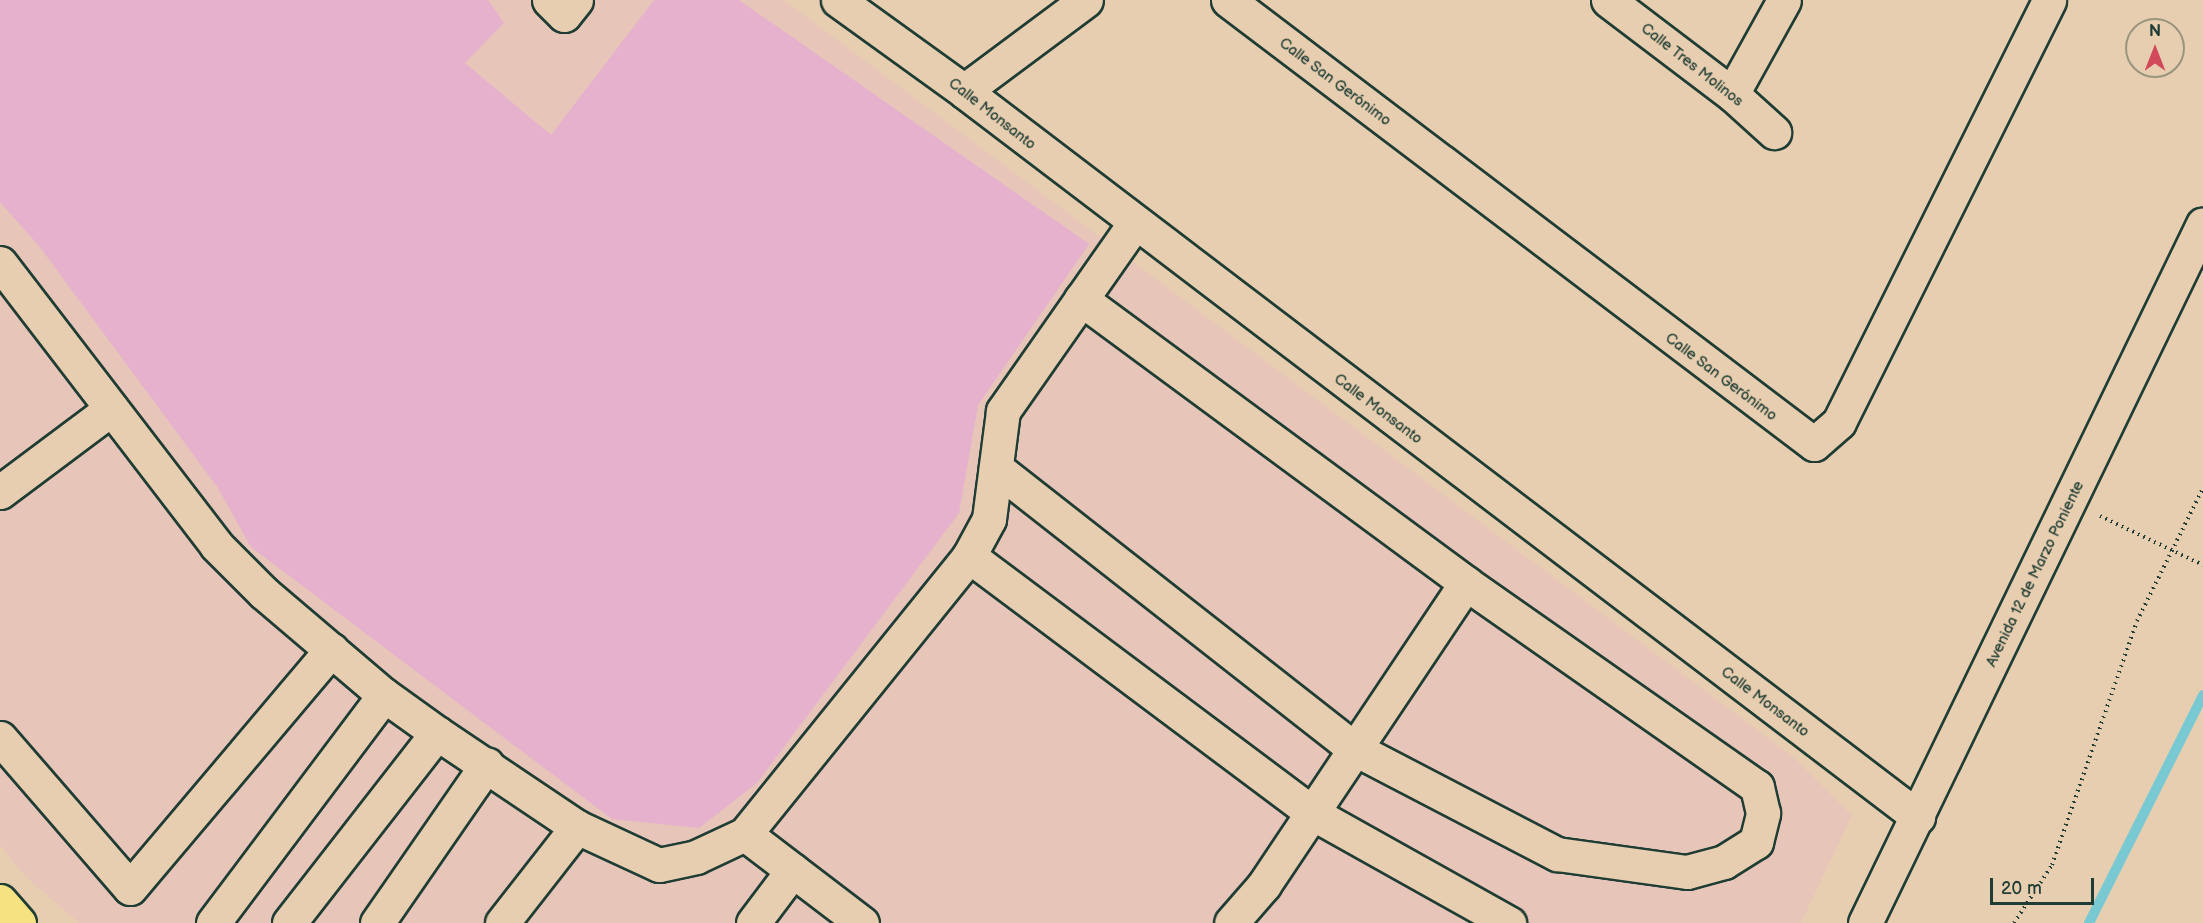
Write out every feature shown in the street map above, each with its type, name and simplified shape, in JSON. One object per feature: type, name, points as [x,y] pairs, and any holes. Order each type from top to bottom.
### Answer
[{"type":"main road","points":[[0,901],[19,923]]},
{"type":"street","points":[[549,0],[564,15],[576,0]]},
{"type":"street","name":"Calle Monsanto","points":[[838,0],[964,92],[1134,224],[1918,817]]},
{"type":"street","points":[[964,92],[1086,0]]},
{"type":"street","name":"Calle San Gerónimo","points":[[1228,0],[1814,444],[1839,422],[2049,0]]},
{"type":"street","name":"Calle Tres Molinos","points":[[1608,0],[1732,94],[1774,132]]},
{"type":"street","points":[[1732,94],[1784,0]]},
{"type":"street","points":[[0,263],[216,545],[264,593],[384,695],[437,733],[487,764],[577,827],[659,865],[696,857],[745,834],[969,556],[989,519],[1003,411],[1134,224]]},
{"type":"street","name":"Avenida 12 de Marzo Poniente","points":[[1865,923],[2203,224]]},
{"type":"street","points":[[996,468],[1355,749],[1557,854],[1687,872],[1724,862],[1756,842],[1763,813],[1757,787],[1466,583],[1081,299]]},
{"type":"street","points":[[0,492],[111,410]]},
{"type":"street","points":[[969,556],[1312,813],[1509,923]]},
{"type":"street","points":[[1231,923],[1264,885],[1466,583]]},
{"type":"street","points":[[0,738],[130,888],[331,650]]},
{"type":"street","points":[[213,923],[384,695]]},
{"type":"street","points":[[289,923],[437,733]]},
{"type":"street","points":[[377,923],[487,764]]},
{"type":"street","points":[[504,922],[577,827]]},
{"type":"street","points":[[745,834],[862,923]]},
{"type":"street","points":[[753,923],[793,870]]},
{"type":"path","points":[[2014,923],[2052,865],[2137,621],[2203,488]]},
{"type":"path","points":[[2069,502],[2203,565]]},
{"type":"shaded area","points":[[0,0],[784,0],[1796,759],[1852,815],[1801,923],[79,923],[24,875],[0,845]]},
{"type":"building","points":[[0,0],[488,0],[504,23],[465,63],[551,135],[654,0],[739,0],[1089,244],[978,405],[959,513],[757,783],[699,828],[612,819],[251,547],[218,488],[39,246],[0,202]]},
{"type":"waterway","points":[[2089,923],[2203,695]]}]
